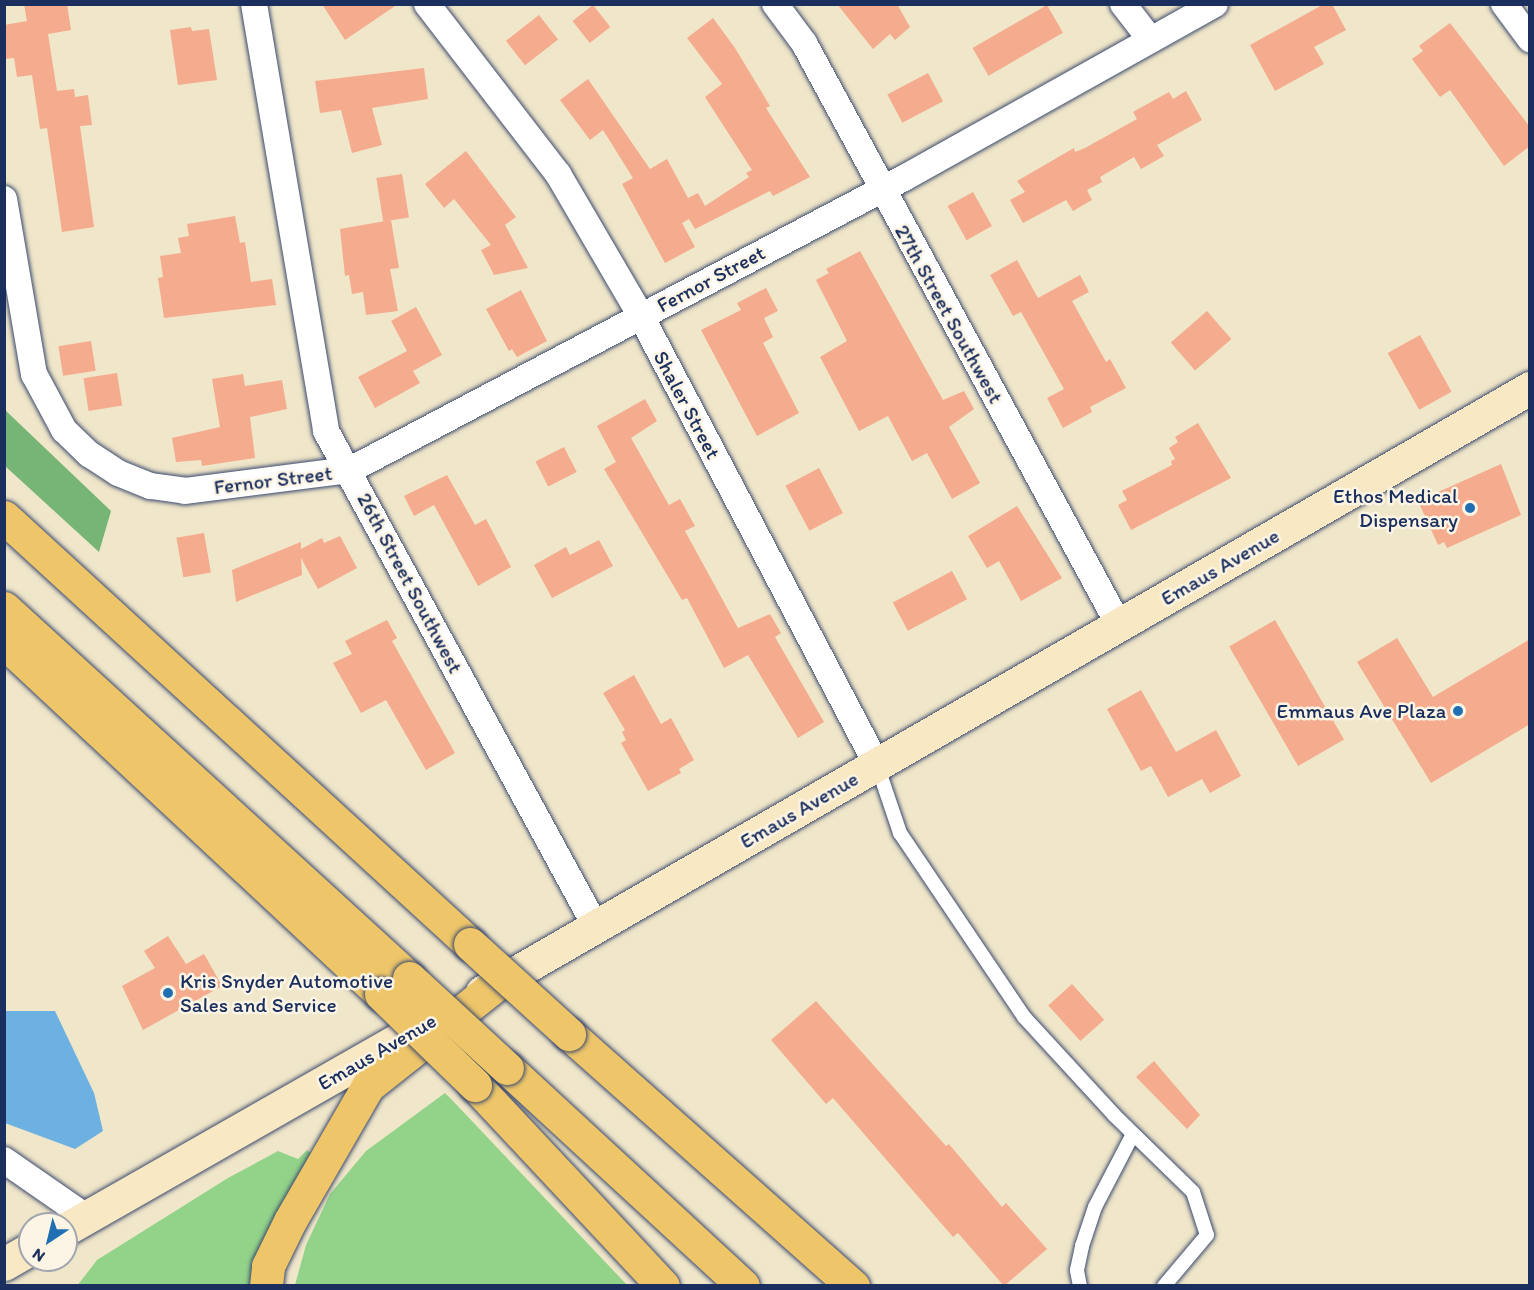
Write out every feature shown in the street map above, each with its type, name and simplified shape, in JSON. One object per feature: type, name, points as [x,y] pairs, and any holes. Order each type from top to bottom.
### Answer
[{"type":"highway","points":[[4,517],[569,1034],[853,1286]]},
{"type":"highway","points":[[4,608],[743,1286]]},
{"type":"highway","points":[[4,642],[381,994],[475,1085],[663,1286]]},
{"type":"highway","points":[[266,1286],[268,1266],[290,1221],[368,1086],[499,982]]},
{"type":"main road","name":"Emaus Avenue","points":[[78,1222],[1528,392]]},
{"type":"main road","points":[[4,1264],[18,1256]]},
{"type":"street","name":"26th Street Southwest","points":[[254,4],[326,431],[350,470],[596,927]]},
{"type":"street","name":"Shaler Street","points":[[427,4],[558,174],[641,316],[878,765]]},
{"type":"street","name":"27th Street Southwest","points":[[775,4],[804,43],[881,190],[1119,625]]},
{"type":"street","points":[[1123,4],[1150,39]]},
{"type":"street","name":"Fernor Street","points":[[4,199],[30,356],[45,400],[72,438],[118,473],[151,486],[185,491],[350,470],[881,190],[1215,4]]},
{"type":"street","points":[[1504,4],[1530,39]]},
{"type":"street","points":[[4,1160],[63,1212]]},
{"type":"lane","points":[[878,765],[900,833],[928,880],[1024,1017],[1133,1134],[1193,1192],[1207,1235],[1164,1286]]},
{"type":"lane","points":[[1080,1286],[1077,1270],[1095,1206],[1133,1134]]},
{"type":"green space","points":[[4,409],[111,511],[99,552],[5,466]]},
{"type":"green space","points":[[445,1093],[627,1285],[295,1285],[306,1245],[330,1194],[366,1151]]},
{"type":"green space","points":[[307,1150],[315,1156],[257,1285],[77,1286],[97,1260],[228,1178],[278,1151],[298,1159]]},
{"type":"water","points":[[5,1011],[55,1011],[94,1093],[103,1131],[75,1149],[5,1123]]},
{"type":"building","points":[[24,4],[67,4],[71,30],[48,34],[57,91],[74,89],[75,97],[88,95],[92,125],[80,126],[94,227],[62,232],[47,128],[40,129],[32,75],[17,77],[14,58],[4,59],[4,25],[27,21]]},
{"type":"building","points":[[322,4],[398,4],[345,40]]},
{"type":"building","points":[[837,4],[897,4],[910,27],[895,40],[890,34],[873,49]]},
{"type":"building","points":[[1324,4],[1332,4],[1346,30],[1314,47],[1324,64],[1275,91],[1250,45]]},
{"type":"building","points":[[593,5],[610,27],[590,43],[573,21]]},
{"type":"building","points":[[1047,5],[1063,33],[989,76],[973,48]]},
{"type":"building","points":[[539,15],[558,39],[525,65],[506,41]]},
{"type":"building","points":[[713,18],[735,48],[770,106],[766,108],[810,177],[773,196],[770,191],[695,229],[689,219],[682,223],[695,247],[665,263],[622,184],[633,178],[603,130],[590,140],[560,100],[588,79],[650,169],[667,159],[688,198],[698,193],[705,206],[749,177],[746,173],[752,170],[705,97],[722,84],[687,38]]},
{"type":"building","points":[[1450,23],[1530,127],[1530,146],[1504,166],[1450,90],[1440,97],[1412,59],[1423,51],[1419,46]]},
{"type":"building","points":[[191,27],[192,31],[209,29],[217,80],[178,85],[170,30]]},
{"type":"building","points":[[424,68],[428,99],[372,108],[382,145],[352,153],[341,110],[320,113],[315,81]]},
{"type":"building","points":[[928,73],[943,101],[902,123],[887,95]]},
{"type":"building","points":[[1186,91],[1202,120],[1157,145],[1164,156],[1141,169],[1134,157],[1100,177],[1102,182],[1087,190],[1092,200],[1073,211],[1066,200],[1023,223],[1010,200],[1025,192],[1017,181],[1074,148],[1075,152],[1085,148],[1137,119],[1133,112],[1169,92],[1173,99]]},
{"type":"building","points":[[466,151],[516,217],[505,225],[528,268],[494,275],[481,250],[491,245],[454,199],[444,208],[425,184]]},
{"type":"building","points":[[402,174],[409,217],[383,222],[376,178]]},
{"type":"building","points":[[973,192],[992,226],[967,240],[948,206]]},
{"type":"building","points":[[235,216],[240,243],[245,242],[251,282],[272,279],[276,305],[164,318],[158,278],[163,277],[160,256],[181,253],[178,238],[189,236],[187,224]]},
{"type":"building","points":[[391,220],[399,268],[390,269],[398,311],[366,315],[363,292],[352,294],[349,275],[345,276],[340,229]]},
{"type":"building","points":[[860,251],[943,400],[964,391],[974,409],[949,427],[980,483],[952,499],[927,453],[912,461],[888,416],[859,431],[820,357],[847,341],[816,280],[829,273],[826,269]]},
{"type":"building","points":[[1017,260],[1038,298],[1080,275],[1089,292],[1072,301],[1106,362],[1110,359],[1126,388],[1090,407],[1092,412],[1063,428],[1047,398],[1064,389],[1021,312],[1013,316],[990,275]]},
{"type":"building","points":[[766,288],[778,311],[764,318],[773,337],[763,343],[799,413],[757,436],[701,330],[741,310],[737,303]]},
{"type":"building","points":[[521,290],[547,341],[517,357],[512,349],[509,351],[486,309]]},
{"type":"building","points":[[416,307],[442,355],[413,371],[420,383],[375,408],[358,377],[407,351],[391,321]]},
{"type":"building","points":[[1207,311],[1231,339],[1195,370],[1171,342]]},
{"type":"building","points":[[1420,335],[1452,392],[1419,410],[1388,353]]},
{"type":"building","points":[[91,341],[96,371],[63,376],[58,346]]},
{"type":"building","points":[[117,373],[122,406],[89,411],[83,378]]},
{"type":"building","points":[[243,374],[245,386],[282,380],[287,409],[250,417],[255,458],[202,466],[201,460],[176,462],[172,438],[220,427],[212,379]]},
{"type":"building","points":[[645,399],[657,421],[631,438],[669,505],[680,499],[695,526],[685,531],[738,628],[770,614],[781,633],[775,637],[824,722],[798,738],[748,655],[724,668],[687,598],[682,600],[604,469],[616,462],[597,426]]},
{"type":"building","points":[[1198,423],[1231,478],[1131,530],[1118,505],[1127,500],[1122,491],[1172,465],[1171,461],[1175,459],[1169,448],[1178,442],[1175,437]]},
{"type":"building","points":[[564,447],[577,472],[548,486],[535,462]]},
{"type":"building","name":"Ethos Medical Dispensary","points":[[1501,464],[1521,515],[1447,548],[1444,542],[1438,545],[1418,501]]},
{"type":"building","points":[[819,468],[843,513],[809,531],[785,486]]},
{"type":"building","points":[[447,475],[475,525],[486,519],[511,567],[478,586],[434,505],[414,516],[404,496]]},
{"type":"building","points":[[1017,506],[1062,578],[1021,601],[999,561],[987,568],[968,536]]},
{"type":"building","points":[[204,533],[211,572],[183,577],[176,538]]},
{"type":"building","points":[[340,536],[357,568],[318,589],[301,558],[302,575],[236,602],[232,570],[301,542],[301,549],[322,538],[324,543]]},
{"type":"building","points":[[599,540],[613,566],[552,598],[534,565],[566,547],[570,555]]},
{"type":"building","points":[[952,571],[967,599],[908,631],[893,602]]},
{"type":"building","points":[[387,620],[397,638],[392,641],[455,753],[426,770],[386,700],[361,713],[333,663],[352,654],[345,641]]},
{"type":"building","points":[[1275,620],[1344,740],[1298,766],[1229,646]]},
{"type":"building","name":"Emmaus Ave Plaza","points":[[1397,638],[1433,697],[1530,639],[1530,724],[1431,783],[1357,662]]},
{"type":"building","points":[[634,675],[661,724],[671,718],[694,760],[679,769],[681,773],[648,791],[621,743],[626,740],[622,732],[625,730],[603,693]]},
{"type":"building","points":[[1141,690],[1176,752],[1216,730],[1241,776],[1210,793],[1202,779],[1168,797],[1151,766],[1141,771],[1107,709]]},
{"type":"building","name":"Kris Snyder Automotive Sales and Service","points":[[168,936],[186,964],[204,954],[222,986],[143,1030],[122,986],[155,968],[144,951]]},
{"type":"building","points":[[1072,984],[1104,1020],[1080,1041],[1048,1005]]},
{"type":"building","points":[[816,1001],[946,1146],[949,1144],[1002,1207],[1006,1203],[1047,1249],[1004,1286],[958,1233],[953,1237],[833,1098],[826,1104],[771,1040]]},
{"type":"building","points":[[1154,1061],[1200,1115],[1187,1129],[1136,1077]]},
{"type":"place","name":"Ethos Medical Dispensary","points":[[1470,508]]},
{"type":"place","name":"Emmaus Ave Plaza","points":[[1458,711]]},
{"type":"place","name":"Kris Snyder Automotive Sales and Service","points":[[168,993]]}]
